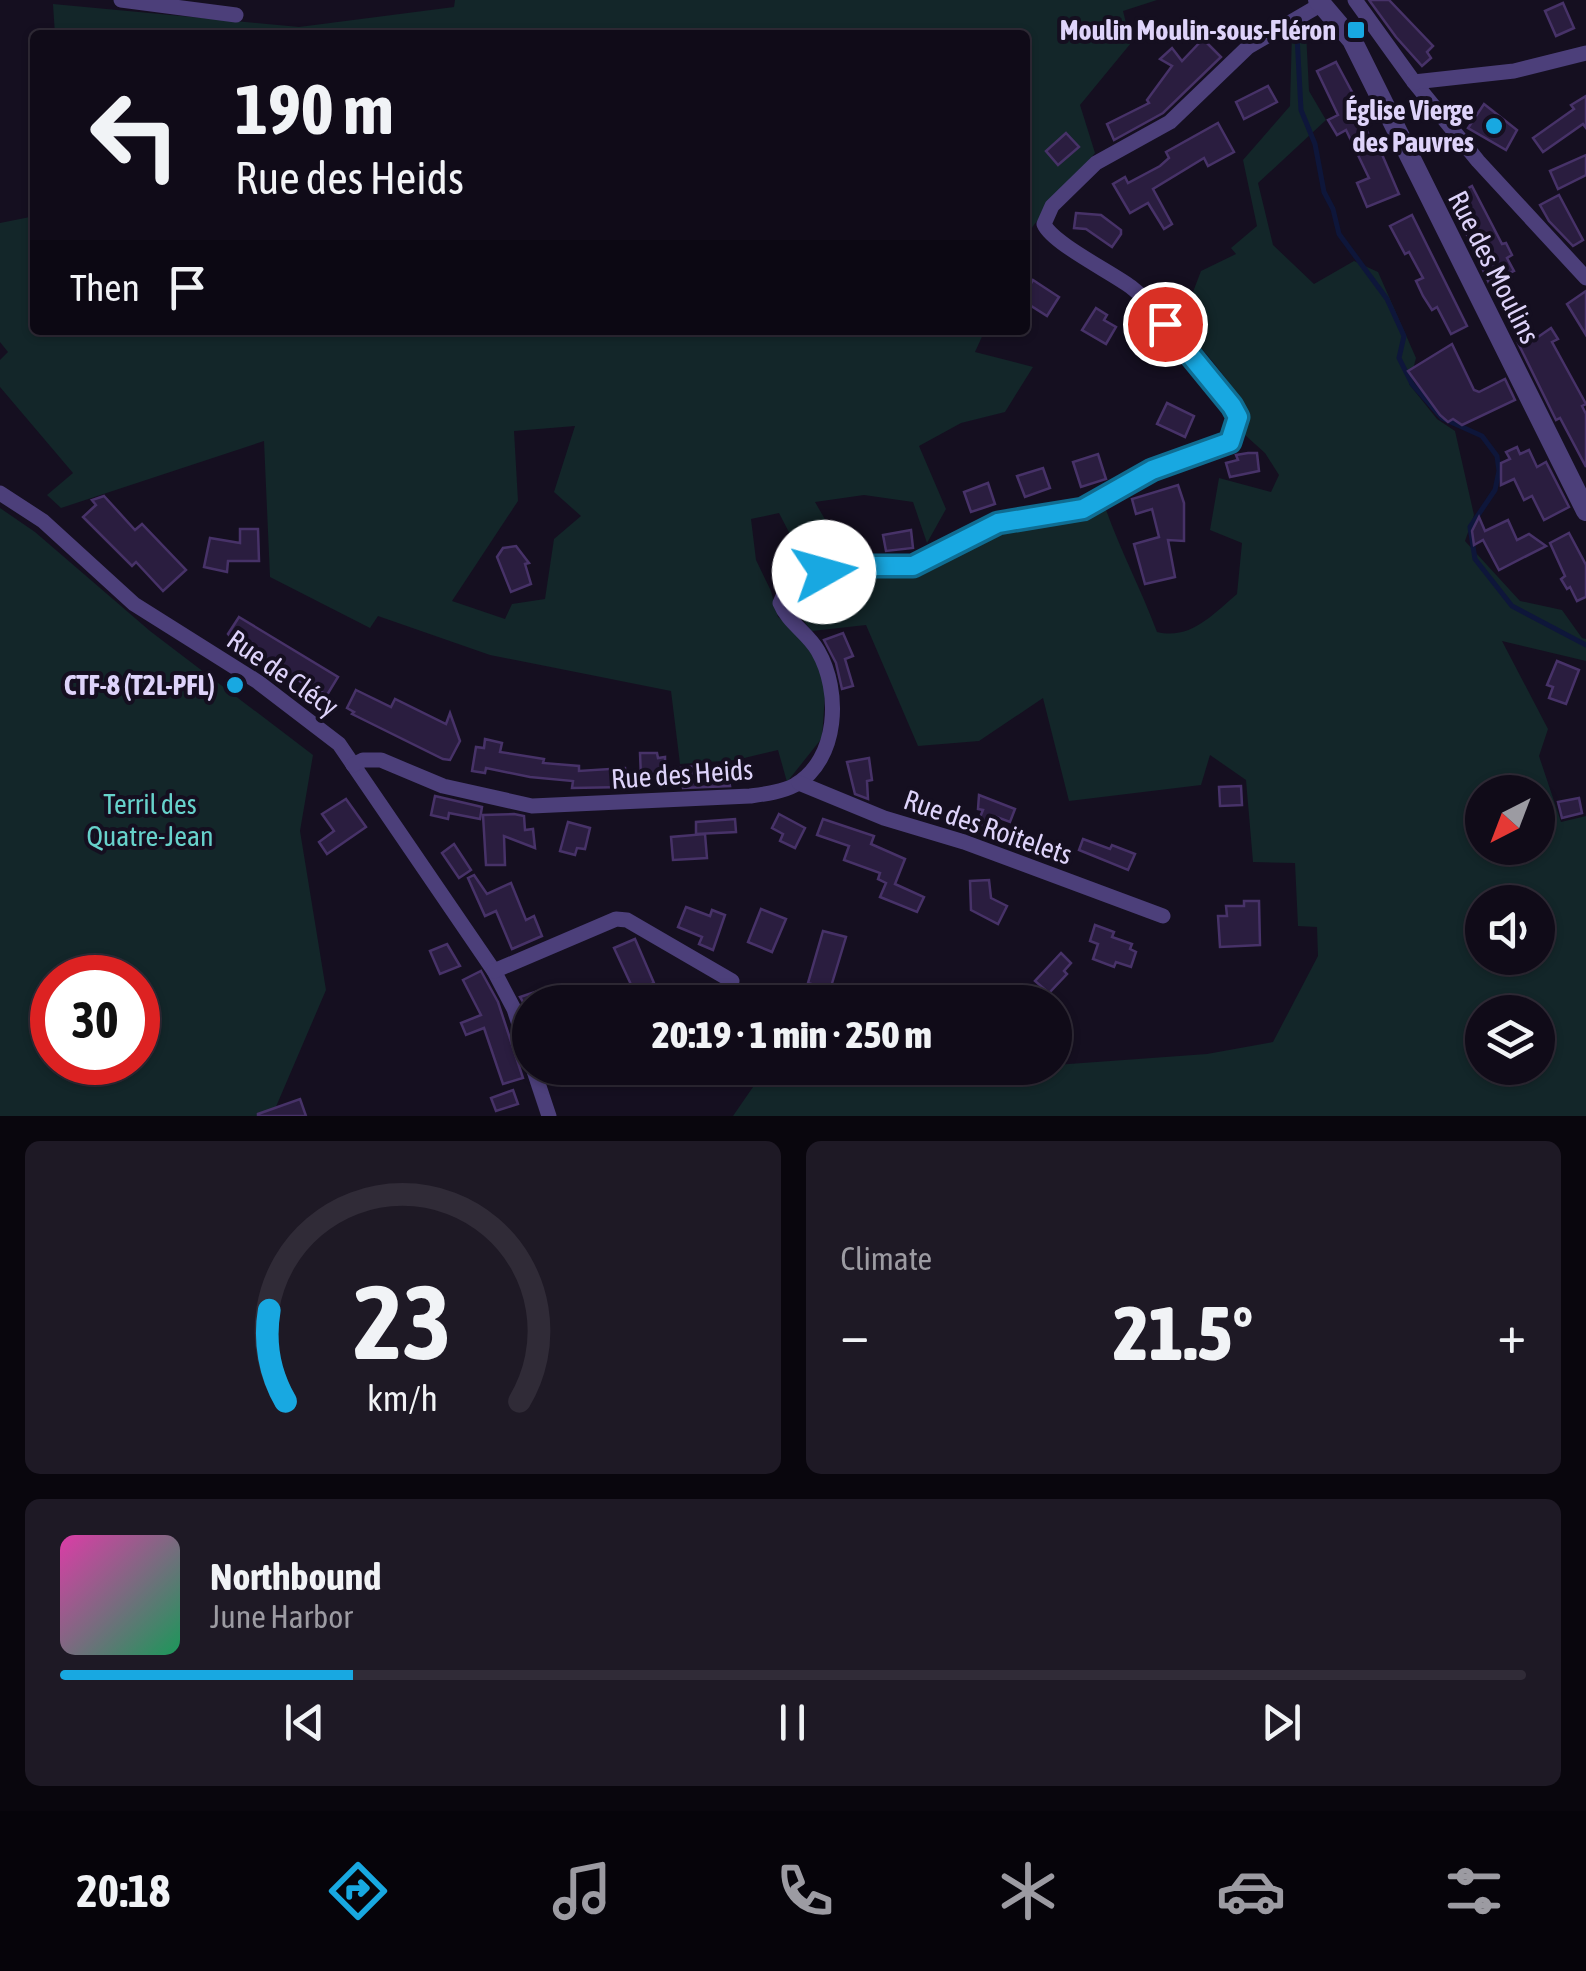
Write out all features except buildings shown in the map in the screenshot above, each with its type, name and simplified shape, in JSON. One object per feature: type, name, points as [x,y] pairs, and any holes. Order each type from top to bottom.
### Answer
[{"type":"street","points":[[121,0],[236,14]]},
{"type":"street","points":[[1355,0],[1414,82],[1478,160],[1586,278]]},
{"type":"street","points":[[799,783],[820,759],[829,738],[833,712],[821,656],[780,603],[788,585],[855,566],[913,566],[998,523],[1083,509],[1152,470],[1230,442],[1238,417],[1232,406],[1165,324],[1136,291],[1057,240],[1044,224],[1052,206],[1096,162],[1170,122],[1248,46],[1319,2]]},
{"type":"street","name":"Rue des Moulins","points":[[1319,2],[1352,40],[1586,510]]},
{"type":"street","points":[[1414,82],[1514,71],[1586,53]]},
{"type":"street","name":"Rue de Clécy","points":[[0,493],[44,522],[134,604],[235,666],[338,744],[494,970],[512,1005]]},
{"type":"street","name":"Rue des Heids","points":[[353,765],[363,760],[382,760],[443,786],[532,806],[750,796],[799,783]]},
{"type":"street","name":"Rue des Roitelets","points":[[799,783],[884,818],[964,842],[1162,916]]},
{"type":"street","points":[[494,970],[616,920],[627,920],[732,982]]},
{"type":"street","points":[[539,1085],[549,1116]]},
{"type":"green space","points":[[455,0],[1157,0],[1123,11],[1131,43],[1080,105],[1095,153],[1030,232],[1030,30],[55,30],[53,4],[299,27],[454,7]]},
{"type":"green space","points":[[1292,32],[1306,32],[1309,91],[1326,120],[1258,183],[1273,245],[1314,284],[1354,261],[1378,272],[1416,358],[1409,384],[1437,419],[1455,431],[1474,515],[1465,541],[1520,601],[1562,610],[1586,639],[1586,661],[1502,641],[1548,729],[1539,756],[1545,775],[1465,775],[1465,865],[1555,865],[1555,804],[1561,822],[1586,816],[1586,1116],[733,1116],[754,1085],[1072,1085],[1072,1064],[1207,1054],[1273,1042],[1318,956],[1317,927],[1298,926],[1295,863],[1253,862],[1246,780],[1210,755],[1201,785],[1069,801],[1043,698],[979,741],[918,746],[866,625],[812,631],[791,606],[811,585],[912,574],[965,552],[1010,527],[1076,517],[1105,507],[1157,632],[1169,634],[1191,629],[1237,594],[1242,543],[1210,530],[1219,478],[1271,492],[1279,475],[1265,453],[1245,435],[1245,420],[1232,388],[1175,319],[1185,313],[1201,271],[1236,254],[1231,248],[1257,226],[1243,160],[1290,106]]},
{"type":"green space","points":[[30,217],[30,335],[983,335],[975,352],[1033,367],[1005,412],[961,423],[919,446],[946,509],[927,543],[913,502],[864,495],[815,502],[849,561],[809,571],[779,513],[751,519],[756,560],[778,617],[804,637],[826,681],[822,738],[787,782],[778,750],[736,760],[680,764],[671,691],[490,655],[378,616],[370,628],[270,577],[264,441],[61,508],[47,495],[73,473],[0,387],[0,360],[8,352],[0,342],[0,223]],"holes":[[[575,426],[554,492],[581,516],[554,539],[545,599],[512,604],[505,619],[452,601],[518,501],[514,431]]]},
{"type":"green space","name":"Terril des Quatre-Jean","points":[[0,508],[35,532],[150,631],[313,755],[300,831],[326,990],[272,1116],[0,1116]]},
{"type":"waterway","points":[[1297,36],[1301,110],[1315,144],[1324,192],[1339,234],[1387,299],[1404,336],[1399,358],[1412,384],[1442,418],[1482,436],[1497,456],[1495,490],[1470,527],[1475,559],[1512,606],[1586,645]]},
{"type":"place","name":"Moulin Moulin-sous-Fléron","points":[[1356,30]]},
{"type":"place","name":"Église Vierge des Pauvres","points":[[1494,126]]},
{"type":"place","name":"CTF-8 (T2L-PFL)","points":[[235,685]]},
{"type":"route","points":[[824,572],[855,566],[913,566],[998,523],[1083,509],[1152,470],[1230,442],[1238,417],[1232,406],[1165,324]]}]
